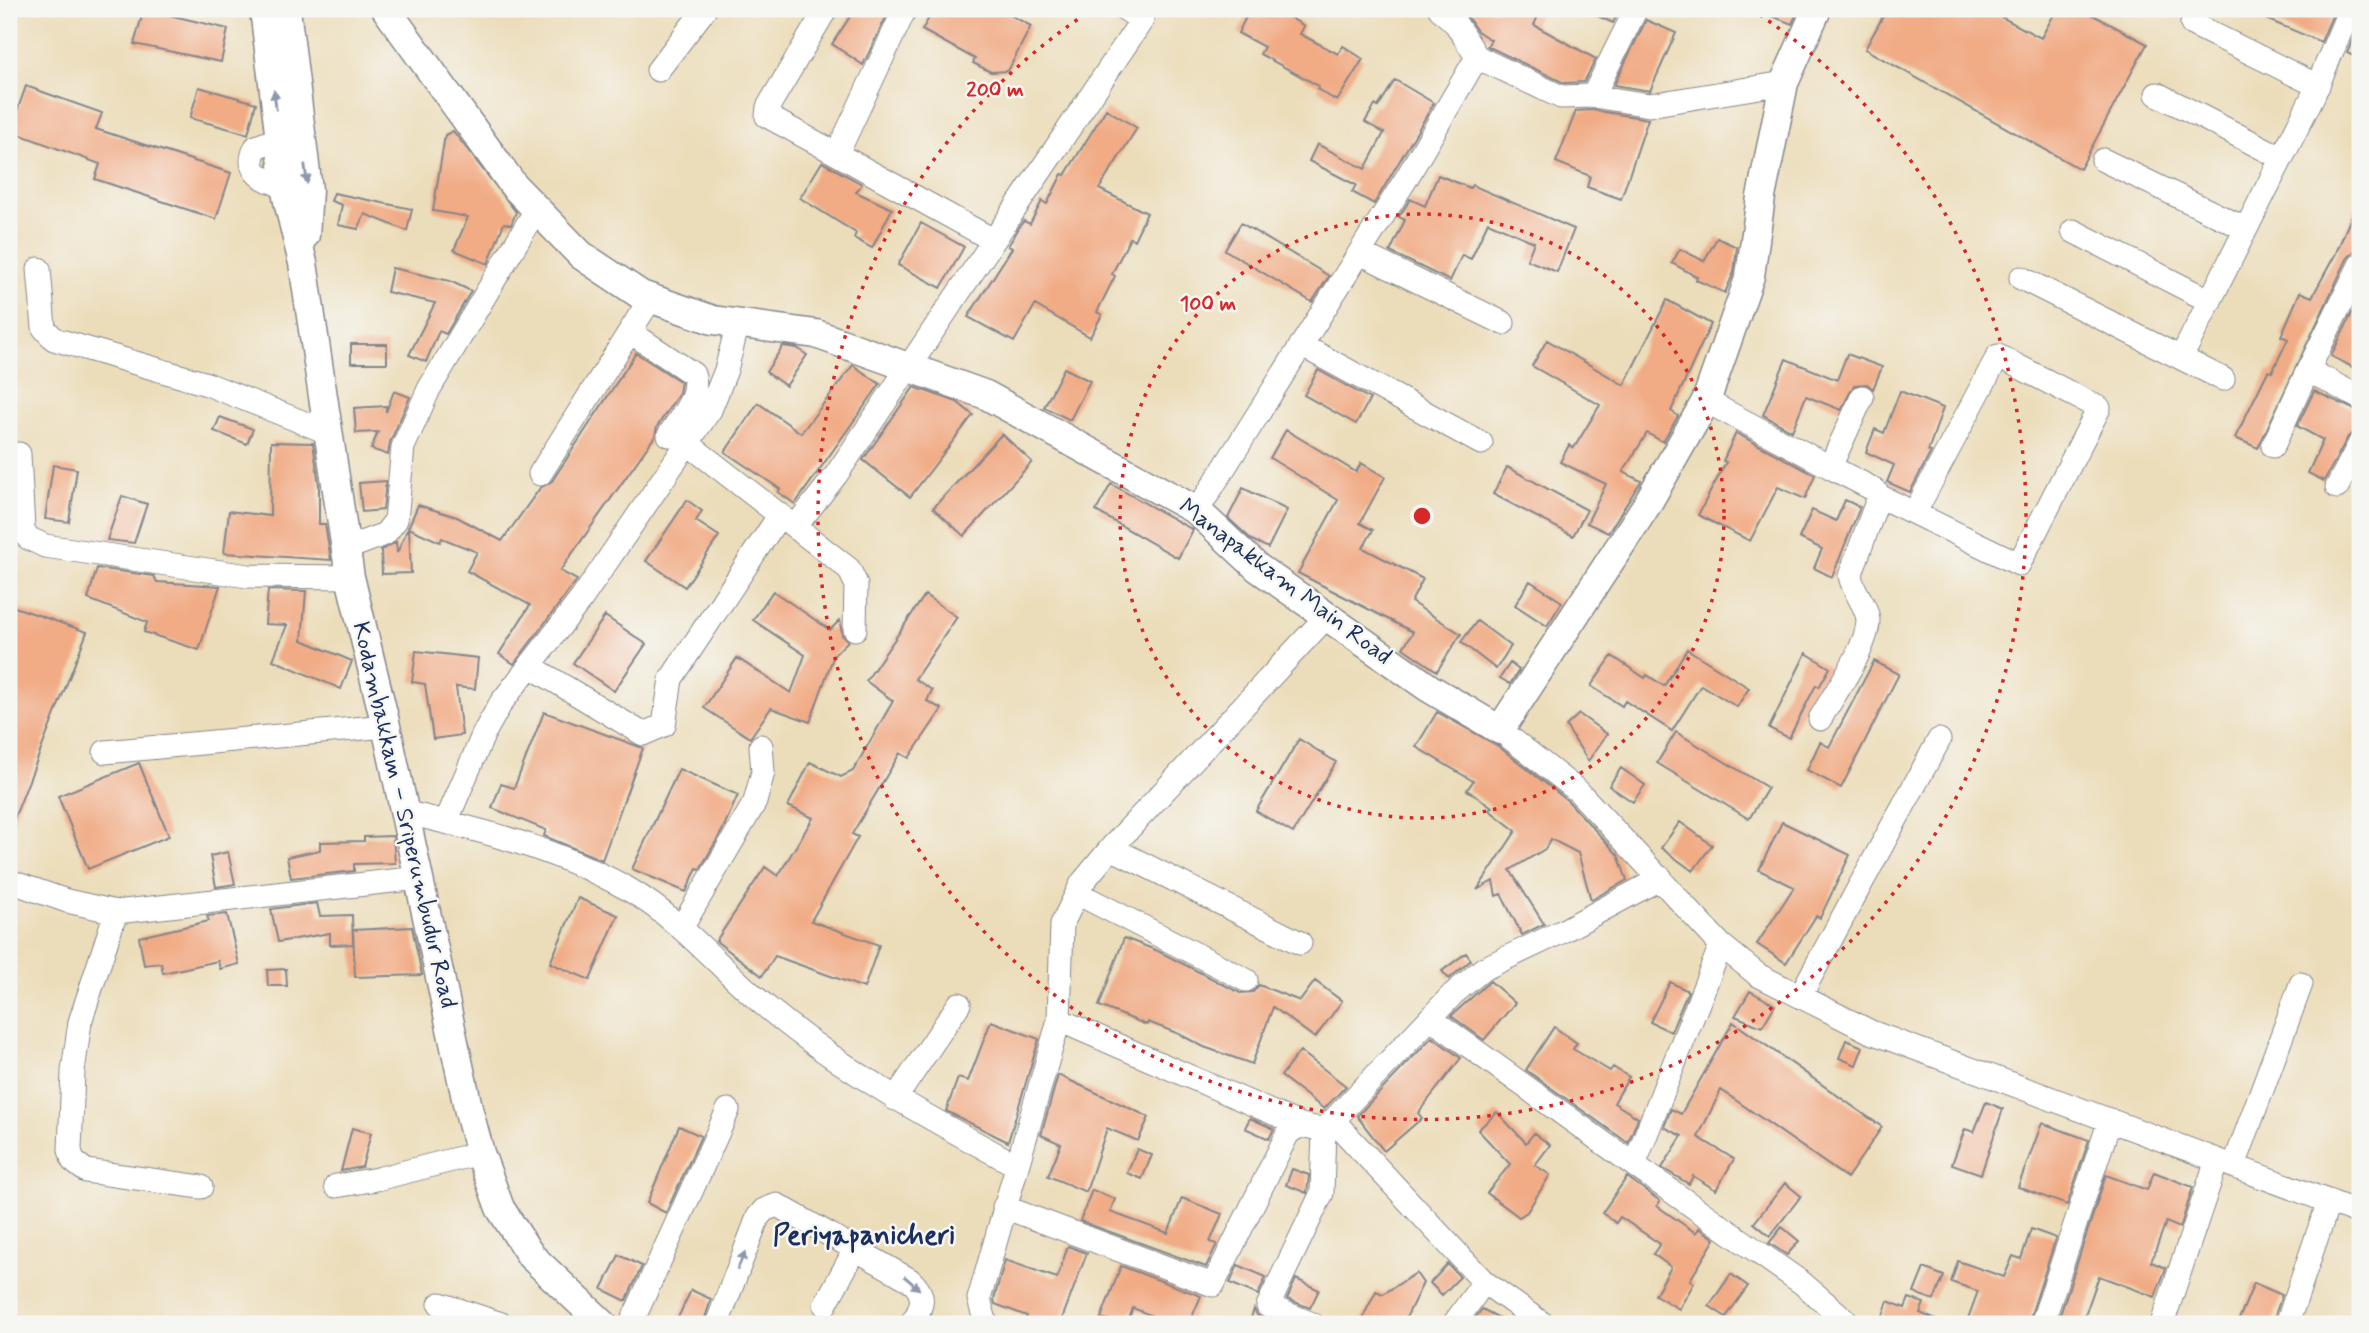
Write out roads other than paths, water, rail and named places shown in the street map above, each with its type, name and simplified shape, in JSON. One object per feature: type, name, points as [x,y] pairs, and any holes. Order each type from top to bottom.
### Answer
[{"type":"main road","name":"Kodambakkam – Sriperumbudur Road","points":[[264,9],[286,186],[303,263],[350,577],[386,726],[480,1153],[500,1208],[531,1256],[603,1324]]},
{"type":"main road","name":"Kodambakkam – Sriperumbudur Road","points":[[286,9],[308,190],[303,263]]},
{"type":"main road","name":"Manapakkam Main Road","points":[[386,9],[514,186],[581,255],[651,298],[713,320],[816,334],[986,395],[1197,511],[1258,568],[1429,688],[1500,730]]},
{"type":"main road","points":[[1500,730],[1646,506],[1706,401],[1750,276],[1761,197],[1784,83],[1817,9]]},
{"type":"street","points":[[658,70],[705,9]]},
{"type":"street","points":[[827,9],[768,107],[767,116],[993,240]]},
{"type":"street","points":[[837,154],[905,9]]},
{"type":"street","points":[[1593,96],[1636,9]]},
{"type":"street","points":[[2181,358],[2318,86],[2350,9]]},
{"type":"street","points":[[530,666],[643,734],[664,725],[671,679],[787,522],[836,475],[993,240],[1139,12]]},
{"type":"street","points":[[1454,14],[1477,57],[1561,97],[1593,96],[1650,105],[1784,83]]},
{"type":"street","points":[[2192,24],[2318,86]]},
{"type":"street","points":[[1197,511],[1360,253],[1477,57]]},
{"type":"street","points":[[2157,94],[2282,159]]},
{"type":"street","points":[[2103,160],[2246,229]]},
{"type":"street","points":[[345,549],[385,534],[396,520],[403,447],[429,389],[536,210]]},
{"type":"street","points":[[2073,231],[2210,301]]},
{"type":"street","points":[[1360,253],[1503,323]]},
{"type":"street","points":[[2273,446],[2360,265]]},
{"type":"street","points":[[39,269],[44,328],[54,340],[207,384],[327,432]]},
{"type":"street","points":[[2021,278],[2222,379]]},
{"type":"street","points":[[540,474],[651,298]]},
{"type":"street","points":[[678,439],[710,410],[726,370],[738,323]]},
{"type":"street","points":[[446,821],[484,733],[530,666],[582,598],[678,439],[694,393],[696,383],[693,374],[630,332]]},
{"type":"street","points":[[1301,345],[1481,443]]},
{"type":"street","points":[[1706,401],[1875,490],[1879,496],[2019,565],[2099,408],[1998,356],[1915,512]]},
{"type":"street","points":[[2308,370],[2360,398]]},
{"type":"street","points":[[1830,467],[1863,397]]},
{"type":"street","points":[[678,439],[849,569],[856,584],[855,629]]},
{"type":"street","points":[[2337,487],[2360,443]]},
{"type":"street","points":[[19,454],[23,529],[28,538],[45,546],[248,576],[350,577]]},
{"type":"street","points":[[1820,719],[1863,641],[1868,620],[1852,589],[1850,576],[1879,496]]},
{"type":"street","points":[[986,1324],[979,1299],[1059,1020],[1062,924],[1077,893],[1111,848],[1328,615]]},
{"type":"street","points":[[105,752],[386,726]]},
{"type":"street","points":[[1500,730],[1578,791],[1721,945],[1758,975],[1871,1032],[2360,1213]]},
{"type":"street","points":[[1800,996],[1939,740]]},
{"type":"street","points":[[682,927],[755,802],[763,772],[761,746]]},
{"type":"street","points":[[403,812],[499,834],[593,871],[630,891],[682,927],[769,1009],[895,1099],[1016,1165]]},
{"type":"street","points":[[1111,848],[1300,943]]},
{"type":"street","points":[[9,881],[67,901],[116,912],[419,878]]},
{"type":"street","points":[[1312,1324],[1268,1306],[1322,1193],[1329,1125],[1430,1018],[1483,969],[1562,932],[1661,878]]},
{"type":"street","points":[[1077,893],[1246,980]]},
{"type":"street","points":[[116,912],[80,1022],[73,1071],[70,1150],[74,1161],[86,1171],[201,1187]]},
{"type":"street","points":[[1634,1165],[1721,945]]},
{"type":"street","points":[[2162,1324],[2225,1163],[2301,984]]},
{"type":"street","points":[[895,1099],[959,1004]]},
{"type":"street","points":[[1430,1018],[1802,1283],[1850,1324]]},
{"type":"street","points":[[1059,1020],[1301,1125],[1329,1125],[1484,1282],[1543,1324]]},
{"type":"street","points":[[631,1324],[728,1110]]},
{"type":"street","points":[[2042,1324],[2110,1120]]},
{"type":"street","points":[[1004,1208],[1213,1284],[1281,1145],[1288,1133],[1301,1125]]},
{"type":"street","points":[[336,1186],[377,1179],[480,1153]]},
{"type":"street","points":[[2287,1324],[2329,1201]]},
{"type":"street","points":[[717,1324],[764,1210],[782,1205],[910,1280],[921,1290],[921,1305],[911,1324]]},
{"type":"street","points":[[825,1305],[856,1248]]},
{"type":"street","points":[[1454,1324],[1484,1282]]},
{"type":"street","points":[[440,1304],[501,1324]]},
{"type":"district","name":"Periyapanicheri","points":[[864,1236]]}]
